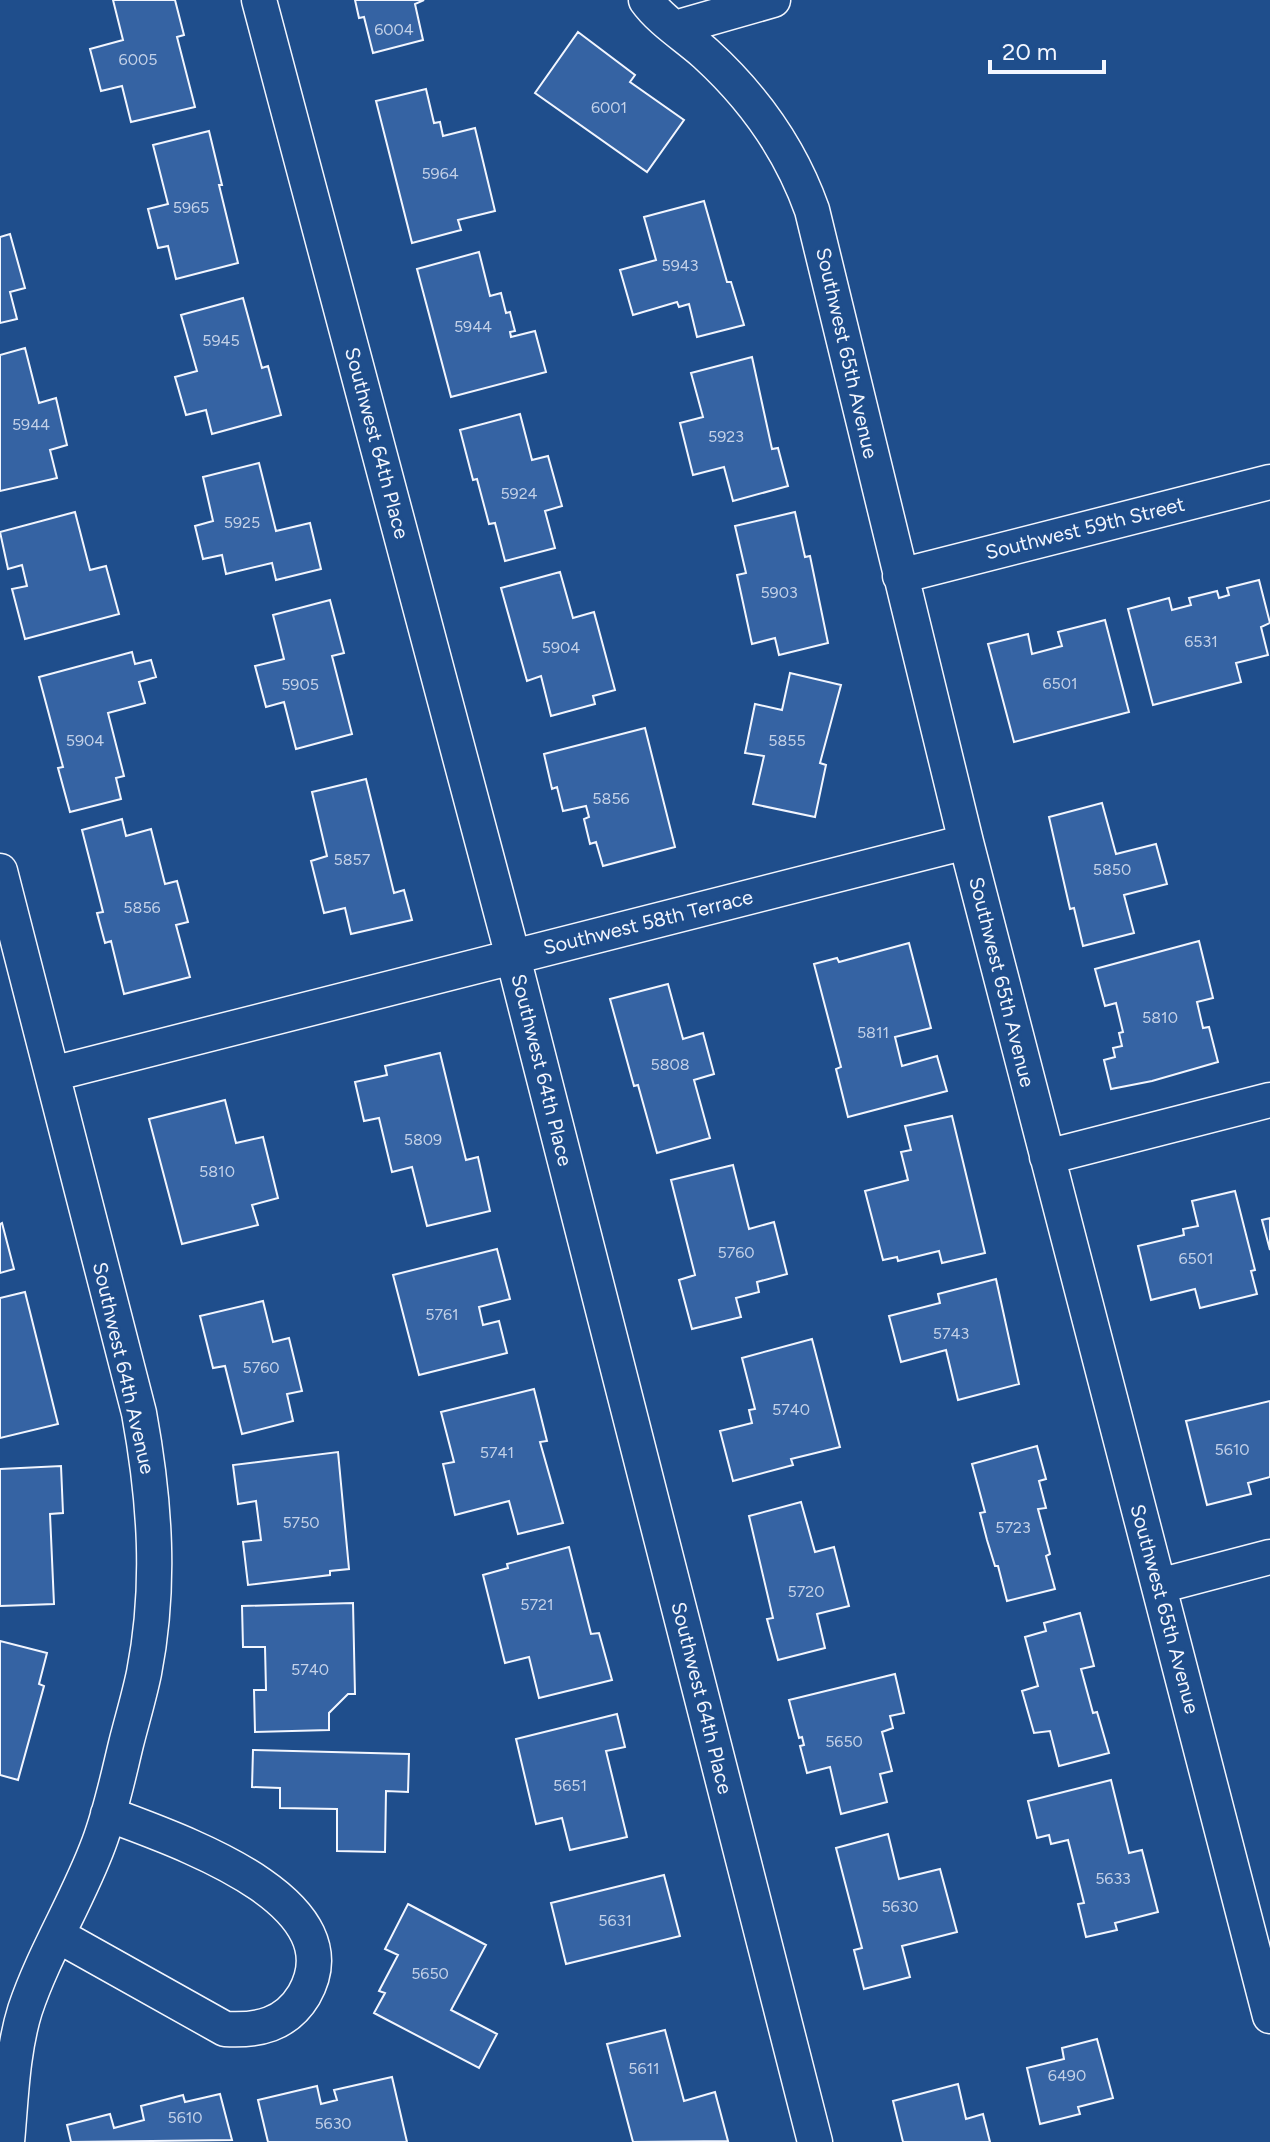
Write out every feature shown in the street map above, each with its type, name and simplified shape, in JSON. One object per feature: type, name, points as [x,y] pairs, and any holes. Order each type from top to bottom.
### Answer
[{"type":"street","name":"Southwest 64th Place","points":[[259,0],[513,957],[815,2142]]},
{"type":"street","name":"Southwest 65th Avenue","points":[[646,0],[726,72],[750,99],[786,149],[801,179],[821,240],[966,842],[1270,2016]]},
{"type":"street","points":[[675,28],[773,0]]},
{"type":"street","name":"Southwest 59th Street","points":[[900,576],[1270,482]]},
{"type":"street","name":"Southwest 58th Terrace","points":[[52,1074],[966,842]]},
{"type":"street","name":"Southwest 64th Avenue","points":[[0,871],[139,1413],[154,1518],[154,1597],[144,1673],[108,1814],[90,1869],[24,2013],[17,2047],[7,2142]]},
{"type":"street","points":[[1047,1157],[1270,1100]]},
{"type":"street","points":[[1159,1586],[1270,1557]]},
{"type":"street","points":[[59,1936],[225,2029],[249,2031],[270,2026],[284,2018],[299,2003],[313,1979],[314,1962],[309,1942],[297,1918],[278,1895],[253,1878],[207,1855],[108,1814]]},
{"type":"building","points":[[113,0],[175,0],[184,35],[177,37],[195,107],[131,122],[122,86],[101,91],[90,49],[123,40]]},
{"type":"building","points":[[355,0],[424,0],[415,4],[423,40],[373,53],[364,17],[359,18]]},
{"type":"building","points":[[578,32],[635,75],[630,82],[684,120],[647,172],[535,93]]},
{"type":"building","points":[[426,89],[434,123],[440,122],[443,136],[475,128],[495,211],[458,220],[461,230],[412,243],[376,101]]},
{"type":"building","points":[[209,131],[238,263],[176,279],[168,246],[158,248],[148,209],[168,204],[153,145]]},
{"type":"building","points":[[704,201],[727,282],[731,282],[744,325],[697,337],[689,304],[679,307],[677,302],[633,315],[620,270],[656,260],[644,217]]},
{"type":"building","points":[[10,234],[25,288],[10,292],[17,319],[0,323],[0,237]]},
{"type":"building","points":[[479,252],[490,296],[501,293],[506,313],[510,312],[515,331],[510,332],[511,337],[535,331],[546,372],[451,397],[417,269]]},
{"type":"building","points":[[243,298],[262,368],[268,366],[281,415],[212,434],[206,410],[186,415],[175,377],[197,371],[181,315]]},
{"type":"building","points":[[25,348],[39,403],[56,398],[67,445],[50,450],[57,478],[0,491],[0,355]]},
{"type":"building","points":[[752,357],[772,449],[778,448],[788,486],[733,501],[724,467],[693,475],[680,423],[703,417],[691,373]]},
{"type":"building","points":[[520,414],[532,460],[548,456],[562,506],[545,511],[555,548],[505,561],[495,523],[489,524],[477,479],[473,480],[460,430]]},
{"type":"building","points":[[259,463],[276,531],[310,523],[321,569],[276,580],[272,563],[226,574],[222,555],[203,559],[195,526],[213,521],[203,477]]},
{"type":"building","points":[[75,512],[90,570],[106,566],[119,614],[25,639],[12,589],[27,586],[22,565],[8,569],[0,532]]},
{"type":"building","points":[[795,512],[805,557],[810,556],[828,643],[779,655],[775,638],[752,644],[737,575],[746,573],[735,526]]},
{"type":"building","points":[[560,572],[573,618],[594,612],[615,690],[593,696],[595,704],[551,716],[541,676],[527,681],[501,588]]},
{"type":"building","points":[[1259,580],[1270,623],[1261,627],[1268,655],[1236,663],[1241,682],[1153,705],[1128,609],[1169,598],[1172,610],[1191,605],[1189,598],[1217,591],[1219,598],[1229,595],[1227,588]]},
{"type":"building","points":[[330,600],[344,653],[332,656],[352,734],[296,749],[284,702],[266,707],[255,666],[284,659],[273,615]]},
{"type":"building","points":[[1105,620],[1129,712],[1014,742],[988,644],[1028,634],[1032,654],[1062,646],[1058,632]]},
{"type":"building","points":[[132,652],[135,664],[151,660],[156,677],[139,682],[145,703],[108,713],[124,776],[116,778],[121,799],[70,812],[58,768],[63,767],[39,677]]},
{"type":"building","points":[[790,673],[841,685],[820,763],[826,765],[815,817],[753,804],[764,756],[745,753],[755,704],[782,710]]},
{"type":"building","points":[[645,728],[675,847],[603,866],[596,842],[590,844],[584,819],[589,817],[586,806],[563,811],[557,787],[552,789],[544,754]]},
{"type":"building","points":[[366,779],[394,893],[404,890],[412,920],[351,934],[345,908],[324,913],[311,861],[327,856],[312,792]]},
{"type":"building","points":[[1102,803],[1116,854],[1156,844],[1167,884],[1124,895],[1134,933],[1083,946],[1074,908],[1070,909],[1049,817]]},
{"type":"building","points":[[122,819],[126,836],[151,829],[165,884],[177,881],[188,922],[176,925],[190,977],[124,994],[111,941],[105,943],[97,913],[103,912],[82,830]]},
{"type":"building","points":[[1199,941],[1213,998],[1197,1002],[1203,1028],[1209,1027],[1218,1062],[1111,1089],[1104,1060],[1115,1057],[1113,1048],[1122,1046],[1119,1033],[1123,1032],[1116,1003],[1105,1006],[1095,969]]},
{"type":"building","points":[[909,943],[931,1028],[895,1037],[902,1066],[937,1056],[947,1091],[848,1117],[836,1069],[841,1067],[814,964],[837,958],[839,962]]},
{"type":"building","points":[[668,984],[683,1039],[703,1033],[714,1074],[694,1080],[710,1138],[657,1153],[638,1085],[634,1086],[610,999]]},
{"type":"building","points":[[440,1053],[466,1160],[478,1157],[490,1211],[427,1226],[412,1167],[392,1172],[379,1118],[364,1121],[355,1082],[387,1075],[385,1066]]},
{"type":"building","points":[[225,1100],[236,1143],[263,1137],[278,1198],[252,1205],[258,1225],[182,1244],[149,1119]]},
{"type":"building","points":[[952,1116],[985,1253],[942,1263],[939,1251],[898,1261],[897,1257],[883,1260],[865,1191],[908,1180],[901,1152],[911,1150],[905,1126]]},
{"type":"building","points":[[733,1165],[749,1229],[774,1222],[787,1274],[757,1282],[759,1292],[736,1298],[741,1317],[692,1329],[679,1280],[695,1275],[671,1180]]},
{"type":"building","points":[[1235,1191],[1255,1270],[1251,1271],[1257,1294],[1200,1308],[1195,1289],[1151,1300],[1138,1246],[1184,1235],[1183,1229],[1198,1226],[1192,1201]]},
{"type":"building","points":[[1270,1218],[1270,1250],[1262,1220]]},
{"type":"building","points":[[0,1224],[14,1269],[0,1273]]},
{"type":"building","points":[[497,1249],[510,1299],[479,1307],[483,1325],[499,1321],[507,1353],[419,1375],[393,1275]]},
{"type":"building","points":[[996,1279],[1019,1384],[958,1400],[946,1350],[901,1362],[889,1316],[940,1303],[938,1294]]},
{"type":"building","points":[[25,1292],[58,1424],[0,1438],[0,1298]]},
{"type":"building","points":[[263,1301],[273,1342],[289,1338],[302,1391],[287,1394],[293,1421],[242,1434],[225,1366],[213,1368],[200,1316]]},
{"type":"building","points":[[812,1339],[840,1447],[791,1459],[793,1465],[733,1481],[720,1431],[752,1423],[749,1410],[755,1409],[742,1358]]},
{"type":"building","points":[[534,1389],[547,1441],[540,1442],[563,1523],[518,1534],[509,1501],[455,1515],[443,1464],[454,1462],[441,1412]]},
{"type":"building","points":[[1270,1401],[1270,1477],[1248,1483],[1251,1494],[1207,1505],[1186,1421]]},
{"type":"building","points":[[1037,1446],[1046,1479],[1039,1481],[1046,1508],[1038,1509],[1055,1589],[1007,1601],[980,1513],[985,1512],[972,1464]]},
{"type":"building","points":[[338,1452],[349,1569],[330,1571],[330,1575],[248,1585],[243,1542],[261,1540],[256,1501],[238,1504],[233,1465]]},
{"type":"building","points":[[61,1466],[63,1513],[50,1514],[54,1604],[0,1606],[0,1469]]},
{"type":"building","points":[[801,1502],[815,1552],[834,1547],[849,1606],[817,1614],[825,1648],[778,1660],[767,1619],[773,1618],[749,1516]]},
{"type":"building","points":[[569,1547],[591,1634],[599,1633],[612,1680],[539,1698],[529,1657],[505,1663],[483,1575],[508,1568],[507,1564]]},
{"type":"building","points":[[353,1603],[355,1694],[348,1694],[329,1713],[329,1730],[255,1732],[254,1690],[266,1690],[265,1647],[243,1647],[242,1606]]},
{"type":"building","points":[[1080,1613],[1094,1666],[1081,1669],[1093,1713],[1097,1712],[1109,1753],[1059,1766],[1050,1731],[1034,1733],[1022,1691],[1038,1686],[1025,1637],[1046,1631],[1044,1623]]},
{"type":"building","points":[[0,1641],[47,1653],[39,1684],[44,1686],[18,1780],[0,1775]]},
{"type":"building","points":[[895,1674],[904,1713],[890,1716],[893,1728],[882,1732],[892,1771],[880,1774],[887,1802],[841,1814],[830,1767],[807,1773],[800,1746],[804,1745],[802,1737],[799,1738],[789,1700]]},
{"type":"building","points":[[617,1714],[625,1747],[606,1751],[627,1837],[570,1850],[562,1818],[536,1824],[516,1739]]},
{"type":"building","points":[[253,1750],[409,1754],[408,1792],[386,1791],[385,1852],[337,1851],[337,1809],[280,1808],[280,1788],[252,1787]]},
{"type":"building","points":[[1111,1780],[1129,1853],[1142,1850],[1158,1912],[1115,1923],[1117,1930],[1086,1937],[1078,1904],[1084,1903],[1068,1840],[1051,1844],[1049,1835],[1037,1838],[1028,1801]]},
{"type":"building","points":[[888,1834],[899,1879],[940,1869],[957,1932],[902,1946],[910,1977],[864,1989],[854,1950],[862,1948],[836,1848]]},
{"type":"building","points":[[664,1875],[680,1936],[566,1964],[551,1903]]},
{"type":"building","points":[[408,1904],[486,1945],[451,2010],[497,2034],[479,2068],[374,2013],[385,1993],[379,1991],[398,1955],[385,1949]]},
{"type":"building","points":[[665,2030],[684,2101],[715,2092],[728,2141],[633,2142],[607,2044]]},
{"type":"building","points":[[1097,2039],[1113,2098],[1078,2107],[1080,2114],[1040,2124],[1027,2068],[1064,2059],[1062,2048]]},
{"type":"building","points":[[392,2077],[407,2142],[268,2142],[258,2100],[317,2086],[321,2104],[337,2100],[334,2090]]},
{"type":"building","points":[[958,2084],[966,2119],[983,2114],[990,2142],[903,2142],[893,2101]]},
{"type":"building","points":[[220,2094],[232,2140],[71,2142],[67,2125],[110,2114],[114,2128],[144,2120],[141,2106],[183,2095],[185,2102]]}]
